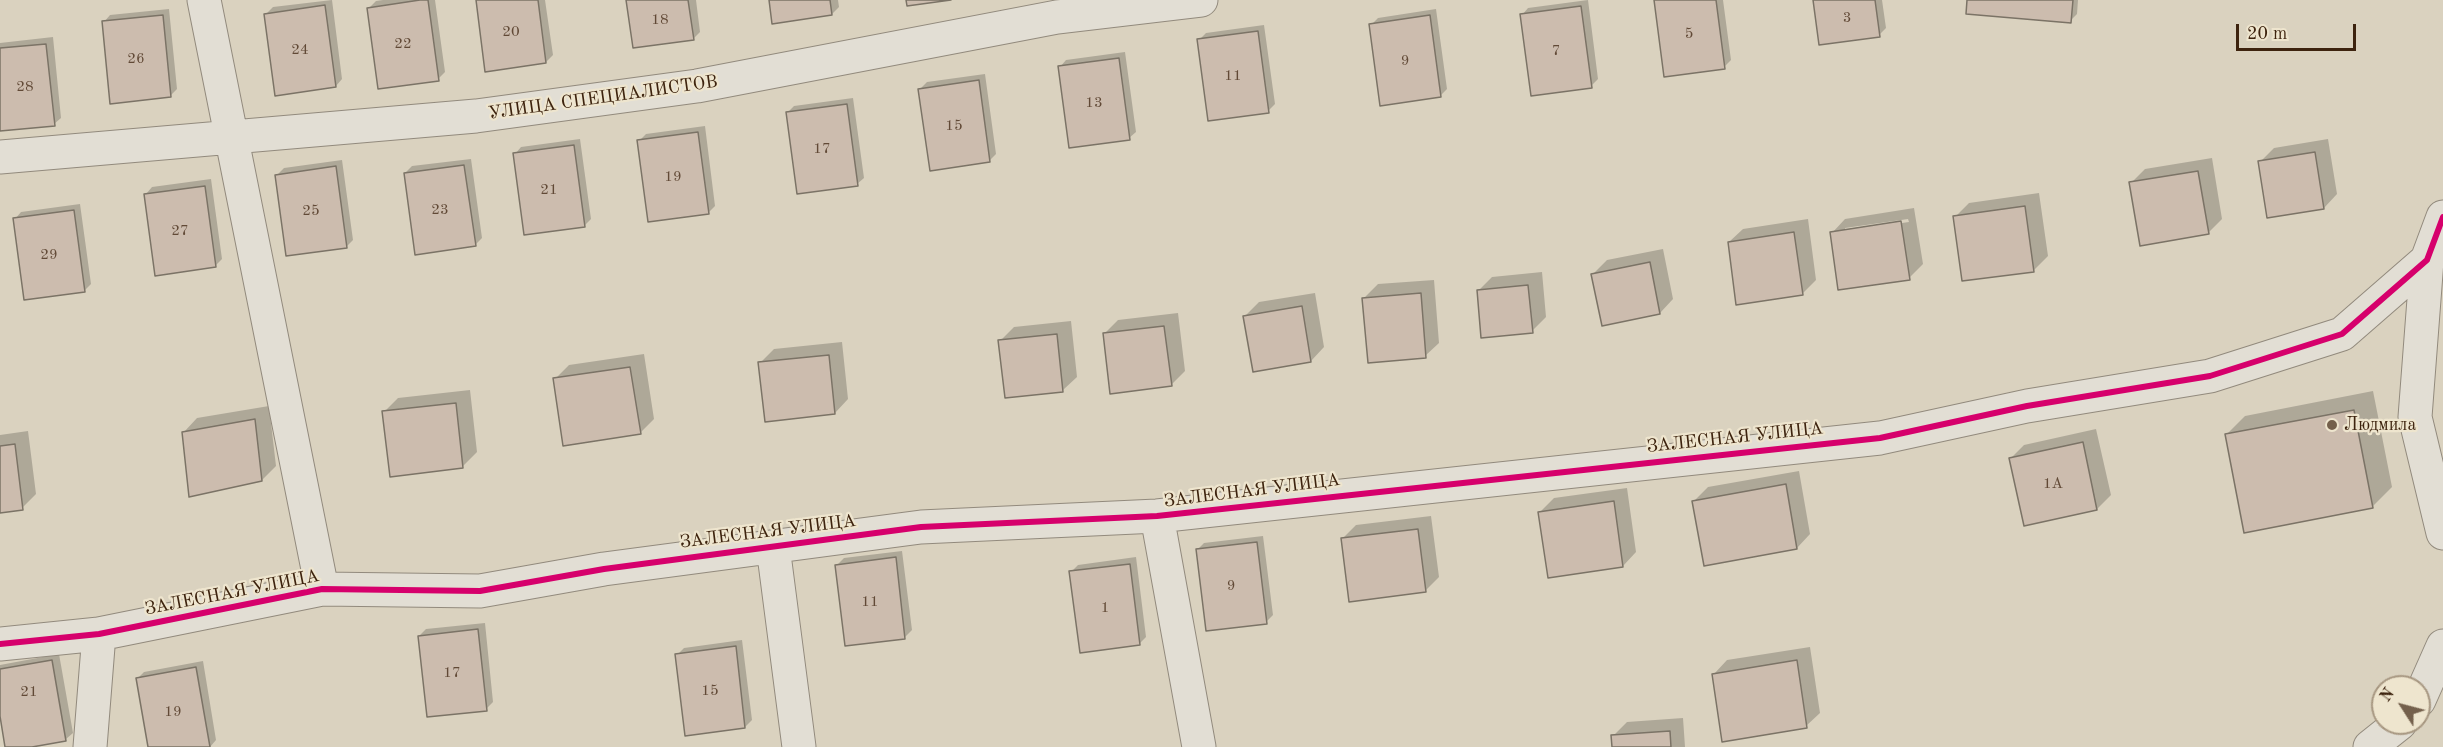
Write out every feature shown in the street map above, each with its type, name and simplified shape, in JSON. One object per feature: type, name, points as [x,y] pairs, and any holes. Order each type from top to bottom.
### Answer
[{"type":"street","points":[[204,0],[322,589]]},
{"type":"street","name":"УЛИЦА СПЕЦИАЛИСТОВ","points":[[0,157],[476,116],[697,86],[1057,17],[1201,0]]},
{"type":"street","name":"ЗАЛЕСНАЯ УЛИЦА","points":[[0,644],[99,634],[322,589],[480,591],[604,569],[921,527],[1157,516],[1880,438],[2027,406],[2210,376],[2342,334],[2427,260],[2443,217]]},
{"type":"street","points":[[2427,260],[2415,417],[2443,533]]},
{"type":"street","points":[[1157,516],[1199,747]]},
{"type":"street","points":[[773,547],[799,747]]},
{"type":"street","points":[[90,747],[99,634]]},
{"type":"street","points":[[2430,675],[2443,646]]},
{"type":"street","points":[[2370,747],[2385,735]]},
{"type":"building","points":[[428,0],[439,81],[378,89],[367,8]]},
{"type":"building","points":[[476,0],[538,0],[546,63],[485,72]]},
{"type":"building","points":[[626,0],[688,0],[694,40],[633,48]]},
{"type":"building","points":[[769,0],[830,0],[832,15],[772,24]]},
{"type":"building","points":[[906,0],[951,0],[907,6]]},
{"type":"building","points":[[1654,0],[1716,0],[1725,69],[1664,77]]},
{"type":"building","points":[[1813,0],[1875,0],[1880,37],[1819,45]]},
{"type":"building","points":[[1967,0],[2073,0],[2071,23],[1966,14]]},
{"type":"building","points":[[325,5],[336,87],[275,96],[264,14]]},
{"type":"building","points":[[1581,6],[1592,88],[1531,96],[1520,14]]},
{"type":"building","points":[[163,15],[171,97],[110,104],[102,21]]},
{"type":"building","points":[[1430,15],[1441,97],[1380,106],[1369,24]]},
{"type":"building","points":[[1258,31],[1269,113],[1208,121],[1197,39]]},
{"type":"building","points":[[46,44],[55,126],[0,131],[0,48]]},
{"type":"building","points":[[1119,58],[1130,140],[1069,148],[1058,66]]},
{"type":"building","points":[[979,80],[990,162],[930,171],[918,89]]},
{"type":"building","points":[[847,104],[858,186],[797,194],[786,112]]},
{"type":"building","points":[[698,132],[709,214],[648,222],[637,140]]},
{"type":"building","points":[[574,145],[585,227],[524,235],[513,153]]},
{"type":"building","points":[[2315,152],[2324,209],[2267,218],[2258,161]]},
{"type":"building","points":[[464,165],[476,246],[415,255],[404,173]]},
{"type":"building","points":[[336,166],[347,248],[286,256],[275,175]]},
{"type":"building","points":[[2198,171],[2209,234],[2140,246],[2129,182]]},
{"type":"building","points":[[205,186],[216,267],[155,276],[144,194]]},
{"type":"building","points":[[2025,206],[2034,272],[1962,281],[1953,216]]},
{"type":"building","points":[[74,210],[85,292],[24,300],[13,218]]},
{"type":"building","points":[[1901,221],[1910,280],[1838,290],[1830,232]]},
{"type":"building","points":[[1794,232],[1803,295],[1736,305],[1728,242]]},
{"type":"building","points":[[1650,262],[1660,314],[1602,326],[1591,274]]},
{"type":"building","points":[[1528,285],[1533,333],[1481,338],[1477,290]]},
{"type":"building","points":[[1421,293],[1426,358],[1368,363],[1362,298]]},
{"type":"building","points":[[1302,306],[1311,362],[1253,372],[1243,316]]},
{"type":"building","points":[[1164,326],[1172,386],[1110,394],[1103,333]]},
{"type":"building","points":[[1057,334],[1063,392],[1005,398],[998,340]]},
{"type":"building","points":[[829,355],[835,414],[765,422],[758,362]]},
{"type":"building","points":[[630,367],[641,434],[563,446],[553,378]]},
{"type":"building","points":[[456,403],[463,468],[390,477],[382,411]]},
{"type":"building","points":[[2354,410],[2373,508],[2244,533],[2225,434]]},
{"type":"building","points":[[255,419],[262,481],[189,497],[182,432]]},
{"type":"building","points":[[2083,442],[2097,510],[2024,526],[2009,458]]},
{"type":"building","points":[[15,444],[23,510],[0,513],[0,446]]},
{"type":"building","points":[[1786,484],[1797,549],[1704,566],[1692,501]]},
{"type":"building","points":[[1614,501],[1623,567],[1548,578],[1538,512]]},
{"type":"building","points":[[1418,529],[1426,592],[1349,602],[1341,538]]},
{"type":"building","points":[[1257,542],[1267,624],[1206,631],[1196,549]]},
{"type":"building","points":[[896,557],[905,639],[845,646],[835,565]]},
{"type":"building","points":[[1130,564],[1140,645],[1080,653],[1069,571]]},
{"type":"building","points":[[478,629],[487,711],[427,717],[418,636]]},
{"type":"building","points":[[736,646],[745,728],[685,736],[675,654]]},
{"type":"building","points":[[52,660],[66,741],[32,747],[5,747],[0,716],[0,669]]},
{"type":"building","points":[[1797,660],[1807,728],[1722,742],[1712,674]]},
{"type":"building","points":[[196,667],[210,747],[148,747],[136,678]]},
{"type":"building","points":[[1670,731],[1671,747],[1612,747],[1611,735]]},
{"type":"cycle path","points":[[0,644],[99,634],[322,589],[480,591],[604,569],[921,527],[1157,516],[1880,438],[2027,406],[2210,376],[2342,334],[2427,260],[2443,217]]},
{"type":"place","name":"Людмила","points":[[2332,425]]}]
